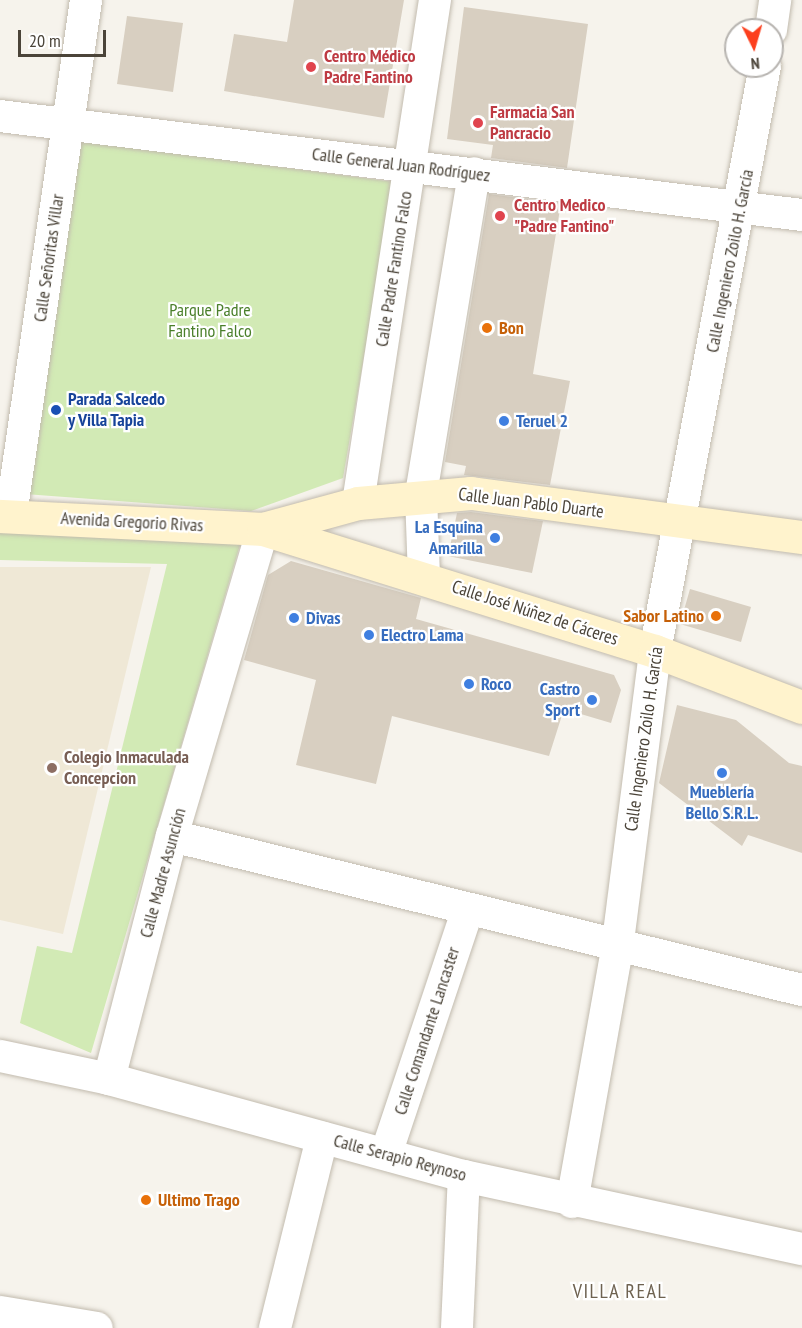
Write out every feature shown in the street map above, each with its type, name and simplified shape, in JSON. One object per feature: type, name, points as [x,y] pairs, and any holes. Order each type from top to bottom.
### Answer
[{"type":"main road","name":"Calle Juan Pablo Duarte","points":[[263,530],[358,503],[422,494],[471,493],[679,523],[802,537]]},
{"type":"main road","name":"Avenida Gregorio Rivas","points":[[6,516],[263,530]]},
{"type":"main road","name":"Calle José Núñez de Cáceres","points":[[263,530],[424,577],[655,651],[802,707]]},
{"type":"street","name":"Calle Señoritas Villar","points":[[6,516],[86,0]]},
{"type":"street","name":"Calle Padre Fantino Falco","points":[[358,503],[435,0]]},
{"type":"street","points":[[773,18],[775,0]]},
{"type":"street","name":"Calle Ingeniero Zoilo H. García","points":[[572,1202],[617,949],[655,651],[742,207],[763,78]]},
{"type":"street","name":"Calle General Juan Rodríguez","points":[[0,116],[68,127],[410,165],[802,215]]},
{"type":"street","points":[[424,577],[422,494],[474,173]]},
{"type":"street","name":"Calle Madre Asunción","points":[[109,1079],[172,836],[263,530]]},
{"type":"street","points":[[172,836],[468,909],[617,949],[802,990]]},
{"type":"street","name":"Calle Comandante Lancaster","points":[[387,1154],[468,909]]},
{"type":"street","name":"Calle Serapio Reynoso","points":[[0,1056],[109,1079],[464,1176],[572,1202],[802,1249]]},
{"type":"street","points":[[275,1328],[322,1138]]},
{"type":"street","points":[[457,1328],[464,1176]]},
{"type":"street","points":[[0,1312],[50,1325],[98,1328]]},
{"type":"shaded area","name":"Colegio Inmaculada Concepcion","points":[[0,567],[151,567],[63,934],[0,920]]},
{"type":"green space","name":"Parque Padre Fantino Falco","points":[[77,140],[394,182],[343,478],[251,511],[25,494]]},
{"type":"green space","points":[[0,529],[242,538],[91,1053],[20,1023],[37,946],[72,953],[167,564],[0,560]]},
{"type":"building","name":"Centro Médico Padre Fantino","points":[[294,0],[404,0],[384,118],[224,91],[234,34],[287,42]]},
{"type":"building","points":[[464,7],[588,24],[567,168],[491,158],[493,145],[447,139]]},
{"type":"building","points":[[127,16],[183,23],[173,92],[117,84]]},
{"type":"building","points":[[489,194],[561,203],[533,374],[570,381],[550,485],[464,475],[466,466],[445,462]]},
{"type":"building","name":"La Esquina Amarilla","points":[[471,512],[543,521],[532,573],[448,556],[457,513]]},
{"type":"building","points":[[291,561],[421,598],[416,619],[614,675],[621,690],[611,723],[564,709],[549,756],[392,716],[376,784],[296,765],[316,680],[244,660],[268,575]]},
{"type":"building","name":"Sabor Latino","points":[[690,589],[751,607],[741,642],[680,624]]},
{"type":"building","name":"Mueblería Bello S.R.L.","points":[[677,705],[736,720],[789,763],[802,766],[802,853],[748,835],[742,846],[659,783]]},
{"type":"place","name":"Centro Médico Padre Fantino","points":[[311,67]]},
{"type":"place","name":"Farmacia San Pancracio","points":[[478,123]]},
{"type":"place","name":"Centro Medico \"Padre Fantino\"","points":[[500,216]]},
{"type":"place","name":"Bon","points":[[487,328]]},
{"type":"place","name":"Parada Salcedo y Villa Tapia","points":[[56,410]]},
{"type":"place","name":"Teruel 2","points":[[504,421]]},
{"type":"place","name":"La Esquina Amarilla","points":[[495,538]]},
{"type":"place","name":"Sabor Latino","points":[[716,616]]},
{"type":"place","name":"Divas","points":[[294,618]]},
{"type":"place","name":"Electro Lama","points":[[369,635]]},
{"type":"place","name":"Roco","points":[[469,684]]},
{"type":"place","name":"Castro Sport","points":[[592,700]]},
{"type":"place","name":"Colegio Inmaculada Concepcion","points":[[52,768]]},
{"type":"place","name":"Mueblería Bello S.R.L.","points":[[722,773]]},
{"type":"place","name":"Ultimo Trago","points":[[146,1200]]},
{"type":"district","name":"VILLA REAL","points":[[620,1291]]}]
